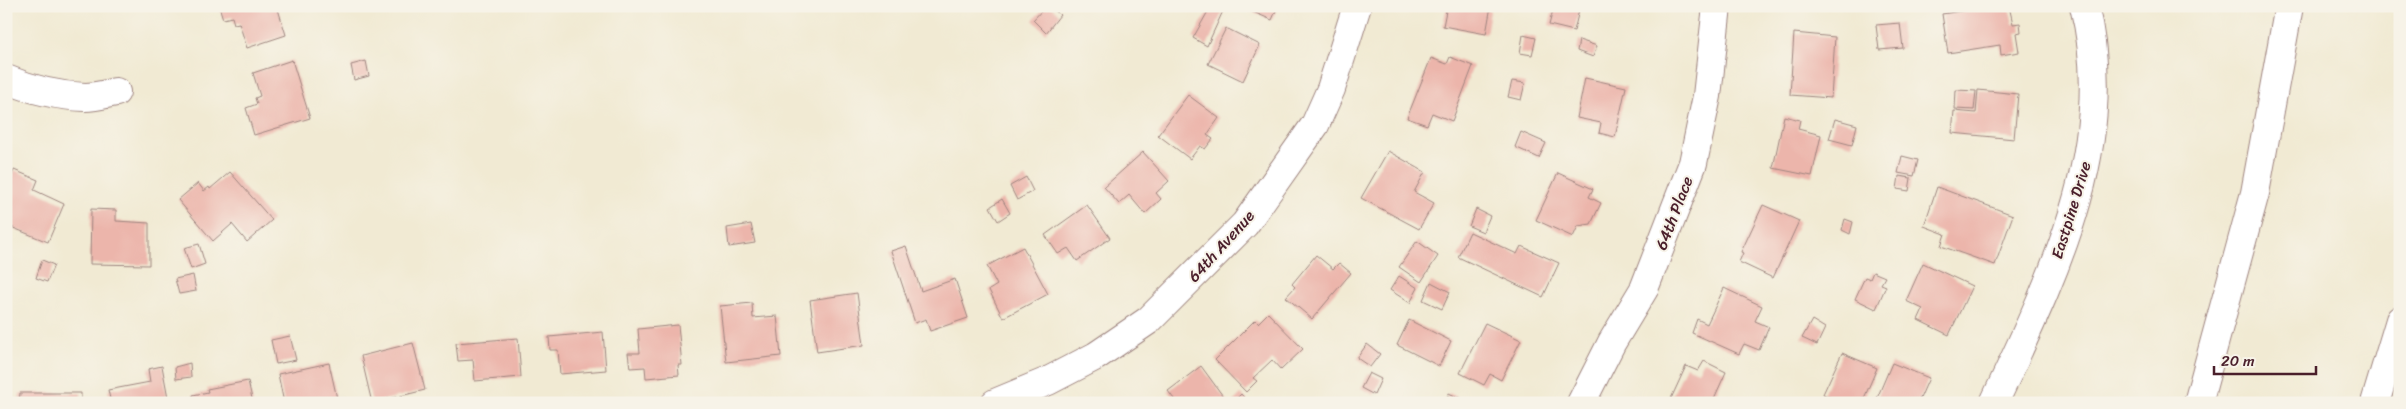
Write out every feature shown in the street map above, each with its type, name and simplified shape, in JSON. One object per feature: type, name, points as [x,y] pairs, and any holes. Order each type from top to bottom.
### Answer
[{"type":"main road","name":"64th Avenue","points":[[995,403],[1048,381],[1096,356],[1149,320],[1245,224],[1315,125],[1330,89],[1357,6]]},
{"type":"main road","name":"64th Place","points":[[1582,403],[1612,342],[1644,289],[1693,163],[1708,96],[1717,6]]},
{"type":"main road","name":"Eastpine Drive","points":[[1994,403],[2040,302],[2082,186],[2093,121],[2095,74],[2091,33],[2084,6]]},
{"type":"main road","points":[[2198,403],[2256,193],[2289,6]]},
{"type":"main road","points":[[6,79],[19,84],[77,96],[86,97],[116,92]]},
{"type":"main road","points":[[2375,403],[2400,320]]},
{"type":"building","points":[[219,6],[277,6],[286,35],[247,48],[239,23],[234,24],[232,17],[223,19]]},
{"type":"building","points":[[1046,6],[1050,6],[1060,15],[1046,33],[1033,20]]},
{"type":"building","points":[[1211,6],[1223,11],[1207,46],[1193,38]]},
{"type":"building","points":[[1239,6],[1278,6],[1272,20]]},
{"type":"building","points":[[1447,6],[1491,6],[1486,34],[1443,26]]},
{"type":"building","points":[[1554,6],[1580,6],[1574,31],[1549,25]]},
{"type":"building","points":[[1992,6],[2009,6],[2013,24],[2020,23],[2021,32],[2016,33],[2019,52],[2001,55],[2000,45],[1948,53],[1942,14]]},
{"type":"building","points":[[1900,23],[1903,48],[1879,50],[1876,25]]},
{"type":"building","points":[[1226,28],[1260,45],[1243,81],[1208,64]]},
{"type":"building","points":[[1794,33],[1835,37],[1831,98],[1790,95]]},
{"type":"building","points":[[1523,35],[1536,38],[1532,55],[1520,53]]},
{"type":"building","points":[[1579,40],[1597,46],[1593,57],[1577,51]]},
{"type":"building","points":[[1450,57],[1473,66],[1452,121],[1432,113],[1427,125],[1407,118],[1431,58],[1447,64]]},
{"type":"building","points":[[292,60],[310,118],[254,135],[246,108],[257,104],[255,98],[260,96],[253,73]]},
{"type":"building","points":[[366,61],[369,76],[354,80],[351,65]]},
{"type":"building","points":[[1585,78],[1626,87],[1615,137],[1599,133],[1601,123],[1577,118]]},
{"type":"building","points":[[1512,81],[1525,83],[1521,100],[1508,97]]},
{"type":"building","points":[[1956,90],[1976,91],[1974,110],[1955,109]]},
{"type":"building","points":[[1978,90],[2018,94],[2014,139],[1952,133],[1954,111],[1976,113]]},
{"type":"building","points":[[1188,95],[1219,118],[1207,135],[1213,139],[1205,149],[1200,146],[1190,159],[1158,135]]},
{"type":"building","points":[[1784,116],[1800,120],[1798,129],[1821,135],[1812,176],[1773,168]]},
{"type":"building","points":[[1835,119],[1857,125],[1852,145],[1829,139]]},
{"type":"building","points":[[1521,132],[1546,143],[1539,158],[1515,147]]},
{"type":"building","points":[[1388,151],[1425,172],[1414,192],[1434,203],[1419,229],[1361,198]]},
{"type":"building","points":[[1143,152],[1169,181],[1156,193],[1161,199],[1145,214],[1129,195],[1119,204],[1104,187]]},
{"type":"building","points":[[1902,156],[1918,160],[1914,176],[1898,173]]},
{"type":"building","points":[[14,170],[38,180],[34,190],[64,204],[48,242],[6,225],[6,189]]},
{"type":"building","points":[[230,172],[272,220],[247,242],[232,224],[213,241],[178,200],[198,183],[204,191],[209,187],[210,189]]},
{"type":"building","points":[[1558,173],[1593,189],[1589,197],[1601,203],[1591,224],[1578,226],[1573,237],[1536,220]]},
{"type":"building","points":[[1899,176],[1911,178],[1909,191],[1897,189]]},
{"type":"building","points":[[1026,177],[1033,191],[1017,200],[1010,186]]},
{"type":"building","points":[[1937,187],[2013,215],[1995,265],[1941,246],[1945,234],[1924,226]]},
{"type":"building","points":[[1002,199],[1010,213],[998,221],[990,207]]},
{"type":"building","points":[[1087,205],[1110,238],[1077,261],[1068,248],[1058,254],[1045,235]]},
{"type":"building","points":[[1763,205],[1799,221],[1773,278],[1739,262],[1743,253],[1741,252]]},
{"type":"building","points":[[91,209],[116,210],[116,221],[149,223],[149,265],[90,264]]},
{"type":"building","points":[[1476,209],[1490,216],[1483,232],[1469,226]]},
{"type":"building","points":[[1845,219],[1853,222],[1850,234],[1842,230]]},
{"type":"building","points":[[751,224],[755,243],[729,247],[727,228]]},
{"type":"building","points":[[1470,232],[1517,254],[1521,246],[1559,263],[1543,297],[1458,257]]},
{"type":"building","points":[[1417,241],[1438,256],[1421,282],[1399,267]]},
{"type":"building","points":[[199,244],[205,264],[191,269],[184,248]]},
{"type":"building","points":[[906,246],[921,291],[955,279],[968,318],[930,331],[926,319],[915,323],[891,251]]},
{"type":"building","points":[[1023,247],[1048,294],[1003,318],[989,290],[997,285],[987,266]]},
{"type":"building","points":[[1316,255],[1333,269],[1339,263],[1351,273],[1312,319],[1286,297],[1295,287],[1292,284]]},
{"type":"building","points":[[42,260],[54,265],[47,282],[36,278]]},
{"type":"building","points":[[1923,263],[1972,286],[1949,335],[1918,320],[1923,309],[1906,301]]},
{"type":"building","points":[[1873,272],[1885,277],[1881,284],[1886,286],[1876,309],[1855,299],[1865,277],[1870,279]]},
{"type":"building","points":[[193,275],[196,291],[179,294],[175,279]]},
{"type":"building","points":[[1399,276],[1418,288],[1410,303],[1390,290]]},
{"type":"building","points":[[1431,282],[1450,292],[1442,309],[1423,300]]},
{"type":"building","points":[[1724,288],[1762,306],[1755,321],[1769,327],[1759,350],[1744,344],[1739,354],[1692,333],[1697,319],[1707,324]]},
{"type":"building","points":[[857,293],[864,345],[817,352],[810,300]]},
{"type":"building","points":[[752,303],[753,318],[777,316],[781,356],[726,362],[720,306]]},
{"type":"building","points":[[1268,313],[1303,349],[1281,370],[1272,360],[1253,378],[1257,381],[1246,392],[1215,360],[1255,320],[1258,323]]},
{"type":"building","points":[[1409,320],[1451,341],[1439,366],[1397,345]]},
{"type":"building","points":[[1812,320],[1825,328],[1817,345],[1802,338]]},
{"type":"building","points":[[1485,323],[1521,340],[1501,380],[1490,374],[1484,385],[1460,373]]},
{"type":"building","points":[[678,325],[682,365],[678,365],[679,375],[646,378],[645,367],[630,368],[628,353],[640,353],[638,329]]},
{"type":"building","points":[[603,332],[606,370],[560,374],[558,350],[550,350],[549,337]]},
{"type":"building","points":[[290,336],[296,360],[276,364],[271,340]]},
{"type":"building","points":[[518,338],[521,377],[475,381],[473,360],[458,361],[456,343]]},
{"type":"building","points":[[413,343],[425,390],[372,403],[361,356]]},
{"type":"building","points":[[1367,344],[1380,354],[1370,367],[1357,358]]},
{"type":"building","points":[[1842,353],[1877,368],[1862,403],[1842,403],[1823,394]]},
{"type":"building","points":[[1704,361],[1726,372],[1712,403],[1669,403],[1686,366],[1698,371]]},
{"type":"building","points":[[190,363],[191,377],[176,379],[175,367]]},
{"type":"building","points":[[329,363],[338,403],[284,403],[278,374]]},
{"type":"building","points":[[1892,363],[1929,378],[1918,403],[1875,403]]},
{"type":"building","points":[[162,366],[169,403],[111,403],[108,390],[150,382],[148,369]]},
{"type":"building","points":[[1201,366],[1228,403],[1177,403],[1168,391]]},
{"type":"building","points":[[1369,373],[1381,379],[1374,395],[1361,388]]},
{"type":"building","points":[[248,381],[253,403],[194,403],[193,395],[208,392],[207,389]]},
{"type":"building","points":[[20,393],[81,393],[81,403],[19,403]]},
{"type":"building","points":[[1449,393],[1469,403],[1445,403]]},
{"type":"building","points":[[1241,394],[1249,403],[1232,403]]}]
